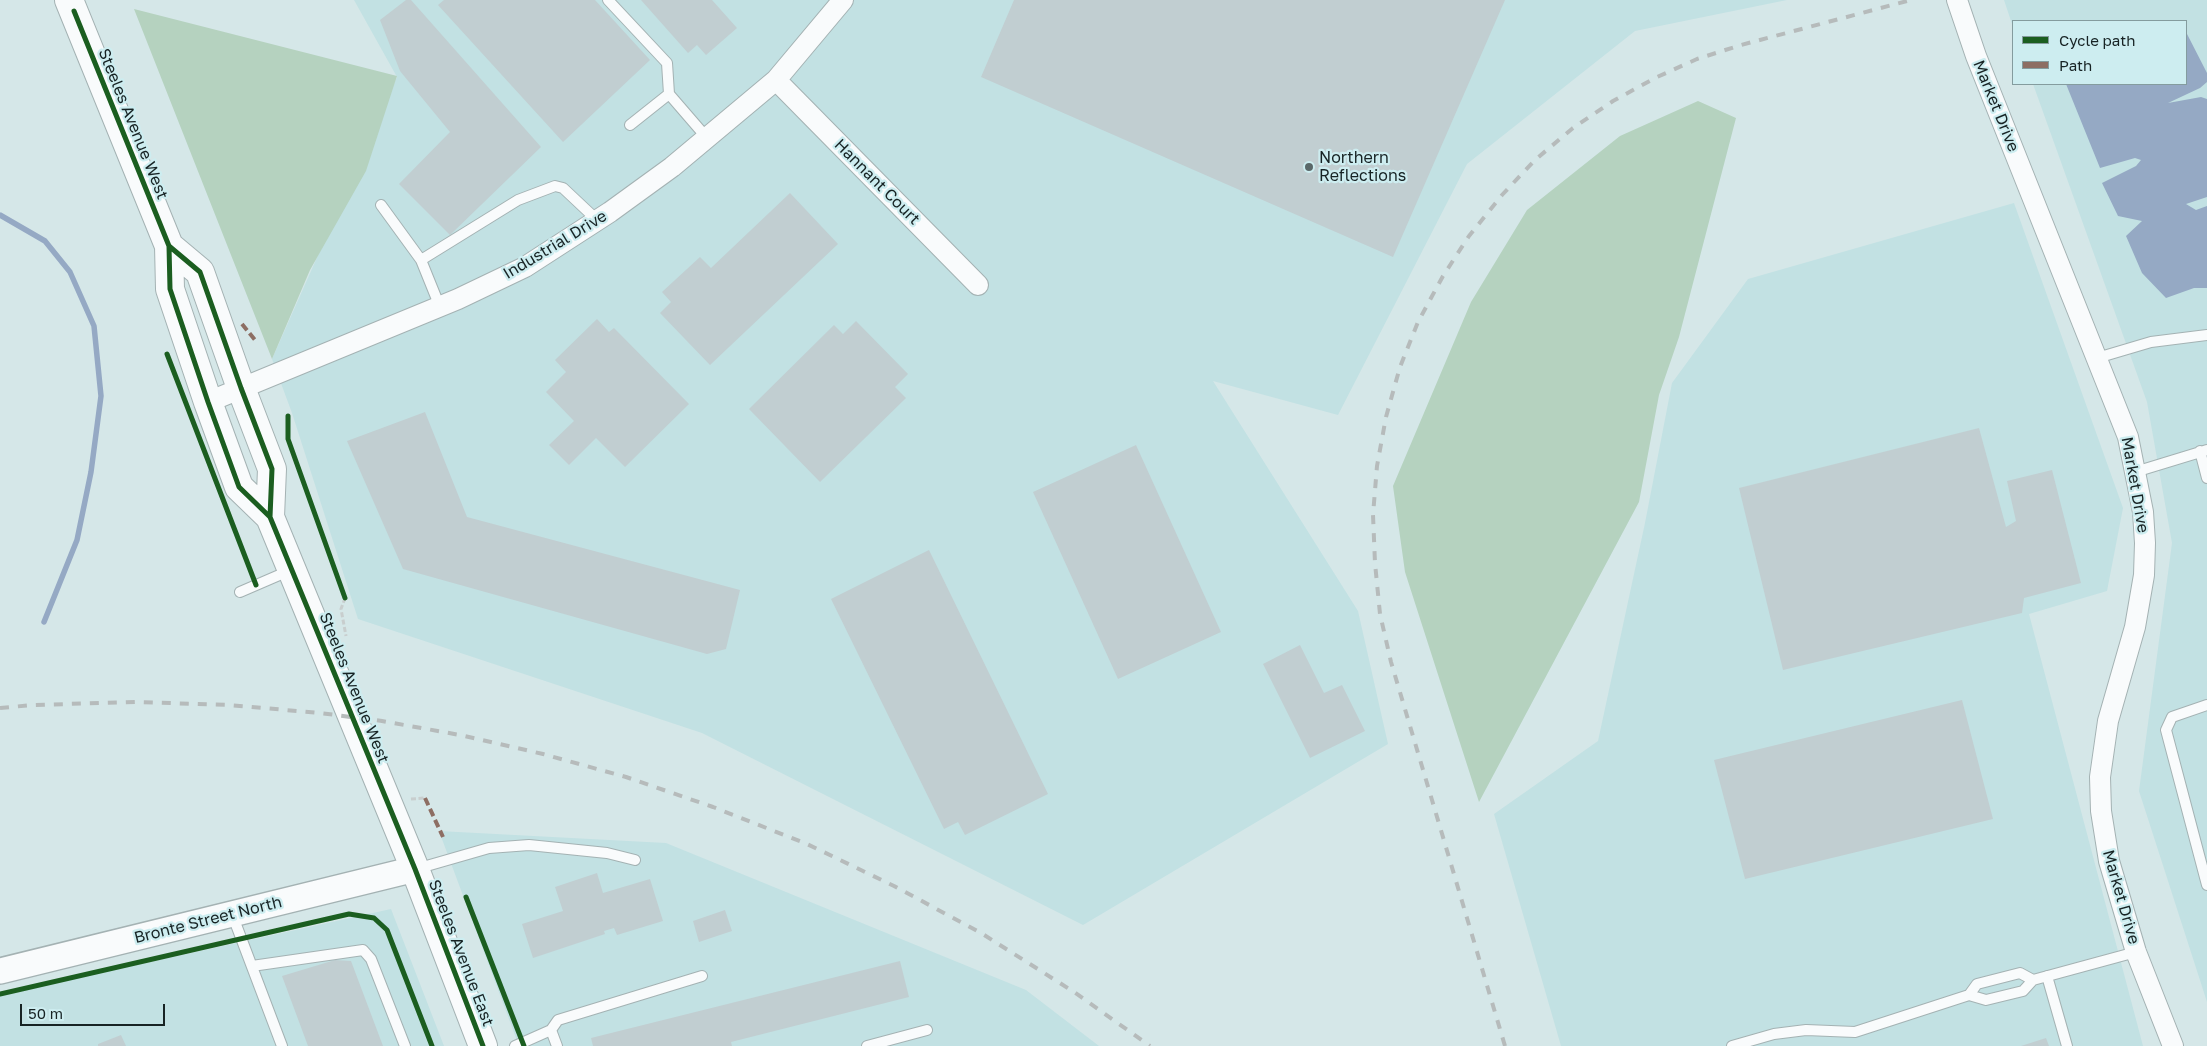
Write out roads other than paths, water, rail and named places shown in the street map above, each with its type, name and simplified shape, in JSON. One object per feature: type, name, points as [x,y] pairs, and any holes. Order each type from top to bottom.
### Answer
[{"type":"main road","name":"Steeles Avenue West","points":[[69,0],[169,246],[170,289],[239,487],[270,517],[415,869]]},
{"type":"main road","name":"Steeles Avenue West","points":[[169,246],[200,272],[272,469],[270,517]]},
{"type":"main road","name":"Steeles Avenue East","points":[[415,869],[483,1046]]},
{"type":"street","name":"Industrial Drive","points":[[208,402],[440,307],[524,267],[597,220],[672,167],[707,138],[776,80],[844,0]]},
{"type":"street","name":"Market Drive","points":[[1957,0],[1976,56],[2128,437],[2143,512],[2145,543],[2144,575],[2135,627],[2108,721],[2100,777],[2101,811],[2108,861],[2136,952],[2173,1046]]},
{"type":"street","name":"Hannant Court","points":[[776,80],[978,285]]},
{"type":"street","name":"Bronte Street North","points":[[0,970],[415,869]]},
{"type":"lane","points":[[608,0],[667,63],[669,94],[707,138]]},
{"type":"lane","points":[[630,125],[669,94]]},
{"type":"lane","points":[[421,260],[518,200],[555,186],[563,188],[597,220]]},
{"type":"lane","points":[[381,205],[421,260],[440,307]]},
{"type":"lane","points":[[2096,358],[2150,342],[2207,335]]},
{"type":"lane","points":[[2135,472],[2203,451],[2207,478]]},
{"type":"lane","points":[[240,592],[292,570]]},
{"type":"lane","points":[[2207,705],[2172,717],[2166,730],[2207,886]]},
{"type":"lane","points":[[415,869],[489,848],[529,844],[607,853],[635,860]]},
{"type":"lane","points":[[232,914],[282,1046]]},
{"type":"lane","points":[[252,966],[363,950],[371,959],[405,1046]]},
{"type":"lane","points":[[1732,1046],[1774,1034],[1806,1030],[1855,1032],[1969,995],[1986,1000],[2023,991],[2033,980],[2136,952]]},
{"type":"lane","points":[[1969,995],[1977,984],[2020,973],[2033,980]]},
{"type":"lane","points":[[515,1046],[551,1030],[558,1020],[702,976]]},
{"type":"lane","points":[[2047,976],[2067,1046]]},
{"type":"lane","points":[[551,1030],[557,1046]]},
{"type":"lane","points":[[867,1046],[927,1030]]},
{"type":"waterway","points":[[0,215],[45,241],[70,272],[94,326],[101,396],[91,472],[77,540],[44,622]]},
{"type":"railway","points":[[1505,1046],[1391,662],[1380,614],[1373,515],[1377,466],[1386,417],[1400,367],[1418,322],[1443,276],[1469,236],[1502,195],[1535,160],[1573,128],[1613,101],[1655,78],[1697,59],[1741,45],[1911,0]]},
{"type":"railway","points":[[0,708],[33,705],[136,702],[229,705],[320,713],[382,721],[460,735],[543,754],[626,777],[713,807],[807,844],[894,886],[981,933],[1074,992],[1150,1046]]},
{"type":"place","name":"Northern Reflections","points":[[1309,167]]}]
